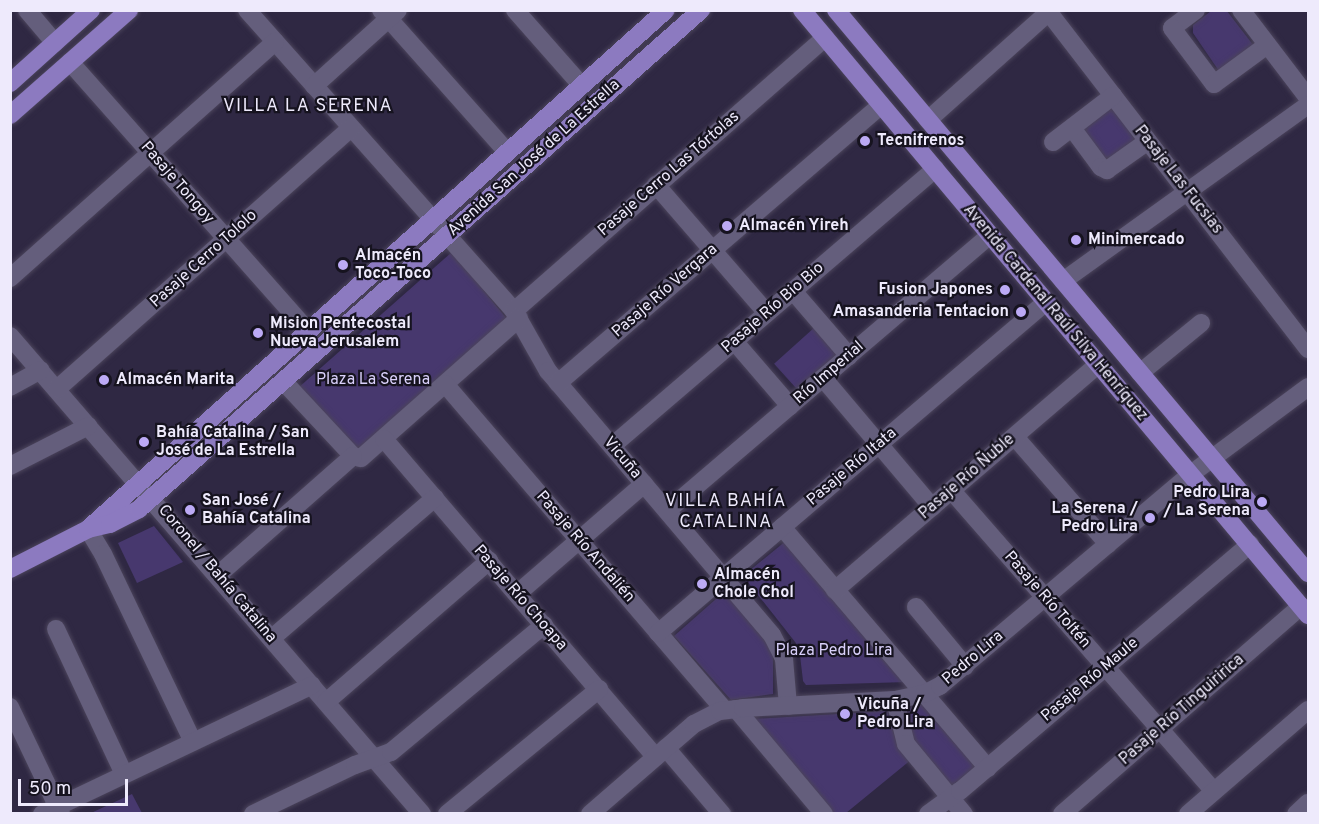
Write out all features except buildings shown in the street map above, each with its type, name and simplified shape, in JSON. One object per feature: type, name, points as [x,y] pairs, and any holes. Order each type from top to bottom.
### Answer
[{"type":"main road","points":[[10,83],[91,10]]},
{"type":"main road","points":[[10,115],[129,10]]},
{"type":"main road","name":"Avenida San José de La Estrella","points":[[10,569],[88,529],[129,516],[701,10]]},
{"type":"main road","name":"Avenida Cardenal Raúl Silva Henríquez","points":[[802,10],[1305,611]]},
{"type":"main road","name":"Avenida Cardenal Raúl Silva Henríquez","points":[[836,10],[1308,573]]},
{"type":"main road","name":"Avenida San José de La Estrella","points":[[88,529],[307,330],[582,86],[658,13]]},
{"type":"street","points":[[27,10],[55,43]]},
{"type":"street","name":"Vicuña","points":[[247,10],[517,314],[542,362],[558,383],[782,650],[788,706]]},
{"type":"street","points":[[515,10],[582,86]]},
{"type":"street","points":[[1196,10],[1172,28],[1214,84],[1267,45]]},
{"type":"street","points":[[1241,10],[1308,98]]},
{"type":"street","points":[[928,120],[1049,11]]},
{"type":"street","name":"Pasaje Las Fucsias","points":[[1049,11],[1308,349]]},
{"type":"street","points":[[314,86],[389,13],[507,152]]},
{"type":"street","name":"Pasaje Cerro Las Tórtolas","points":[[218,575],[355,458],[384,439],[446,384],[517,314],[656,185],[825,38]]},
{"type":"street","points":[[10,278],[275,42]]},
{"type":"street","name":"Pasaje Tongoy","points":[[70,62],[307,330]]},
{"type":"street","points":[[1053,142],[1113,96]]},
{"type":"street","name":"Pasaje Río Vergara","points":[[558,383],[881,105]]},
{"type":"street","points":[[1063,281],[1308,105]]},
{"type":"street","name":"Pasaje Cerro Tololo","points":[[57,389],[351,128]]},
{"type":"street","points":[[1072,128],[1107,170],[1113,168],[1148,141]]},
{"type":"street","name":"Pasaje Río Bio Bio","points":[[612,446],[935,169]]},
{"type":"street","points":[[656,185],[767,313]]},
{"type":"street","name":"Río Imperial","points":[[667,511],[990,235]]},
{"type":"street","points":[[793,291],[849,356]]},
{"type":"street","name":"Pasaje Río Itata","points":[[658,633],[1046,302]]},
{"type":"street","points":[[1140,373],[1201,323]]},
{"type":"street","name":"Coronel / Bahía Catalina","points":[[10,336],[152,497],[422,813]]},
{"type":"street","points":[[734,342],[790,406]]},
{"type":"street","name":"Pasaje Río Ñuble","points":[[836,590],[1099,364]]},
{"type":"street","points":[[10,387],[41,370]]},
{"type":"street","points":[[823,378],[932,507]]},
{"type":"street","points":[[283,381],[355,458]]},
{"type":"street","name":"Pasaje Río Andalién","points":[[446,384],[658,633],[824,813]]},
{"type":"street","name":"Pedro Lira","points":[[590,813],[702,719],[730,710],[895,700],[924,694],[940,686],[1191,474],[1308,387]]},
{"type":"street","points":[[10,466],[88,426]]},
{"type":"street","points":[[1015,436],[1108,544]]},
{"type":"street","name":"Pasaje Río Choapa","points":[[384,439],[599,689],[717,812]]},
{"type":"street","points":[[517,594],[644,484]]},
{"type":"street","name":"Pasaje Río Toltén","points":[[952,490],[1214,791]]},
{"type":"street","points":[[272,638],[435,498]]},
{"type":"street","points":[[782,527],[988,768]]},
{"type":"street","points":[[88,529],[103,554],[193,742]]},
{"type":"street","name":"Pasaje Río Maule","points":[[928,813],[988,768],[1250,544]]},
{"type":"street","points":[[326,702],[489,561]]},
{"type":"street","points":[[916,607],[965,666]]},
{"type":"street","name":"Pasaje Río Tinguiririca","points":[[1062,813],[1160,729],[1305,611]]},
{"type":"street","points":[[253,813],[355,765],[391,752],[544,625]]},
{"type":"street","points":[[56,629],[124,774]]},
{"type":"street","points":[[10,707],[54,811],[124,774],[312,685]]},
{"type":"street","points":[[447,813],[599,689]]},
{"type":"street","points":[[895,700],[906,744],[964,813]]},
{"type":"street","points":[[1188,813],[1308,710]]},
{"type":"street","points":[[1296,813],[1308,802]]},
{"type":"green space","points":[[1211,11],[1227,11],[1254,46],[1219,71],[1193,33],[1193,25]]},
{"type":"green space","points":[[1111,105],[1141,143],[1105,165],[1082,126]]},
{"type":"green space","name":"Plaza La Serena","points":[[452,252],[507,319],[361,450],[356,450],[298,388]]},
{"type":"green space","points":[[815,327],[839,354],[798,391],[774,364]]},
{"type":"green space","points":[[154,526],[183,562],[137,583],[118,543]]},
{"type":"green space","name":"Plaza Pedro Lira","points":[[787,540],[907,682],[806,685],[803,681],[799,647],[743,576]]},
{"type":"green space","points":[[725,591],[773,651],[773,694],[731,700],[674,636]]},
{"type":"green space","points":[[923,701],[978,764],[953,787],[913,745],[905,722],[909,709]]},
{"type":"green space","points":[[887,711],[896,741],[912,759],[846,813],[831,813],[753,719]]},
{"type":"green space","points":[[132,794],[142,813],[91,813]]},
{"type":"place","name":"Tecnifrenos","points":[[865,141]]},
{"type":"place","name":"Almacén Yireh","points":[[727,226]]},
{"type":"place","name":"Minimercado","points":[[1076,240]]},
{"type":"place","name":"Almacén Toco-Toco","points":[[343,265]]},
{"type":"place","name":"Fusion Japones","points":[[1005,290]]},
{"type":"place","name":"Amasanderia Tentacion","points":[[1021,312]]},
{"type":"place","name":"Mision Pentecostal Nueva Jerusalem","points":[[258,333]]},
{"type":"place","name":"Almacén Marita","points":[[104,380]]},
{"type":"place","name":"Bahía Catalina / San José de La Estrella","points":[[144,442]]},
{"type":"place","name":"Pedro Lira / La Serena","points":[[1262,502]]},
{"type":"place","name":"San José / Bahía Catalina","points":[[190,510]]},
{"type":"place","name":"La Serena / Pedro Lira","points":[[1150,518]]},
{"type":"place","name":"Almacén Chole Chol","points":[[702,584]]},
{"type":"place","name":"Vicuña / Pedro Lira","points":[[845,714]]},
{"type":"district","name":"VILLA LA SERENA","points":[[308,107]]},
{"type":"district","name":"VILLA BAHÍA CATALINA","points":[[726,513]]}]
